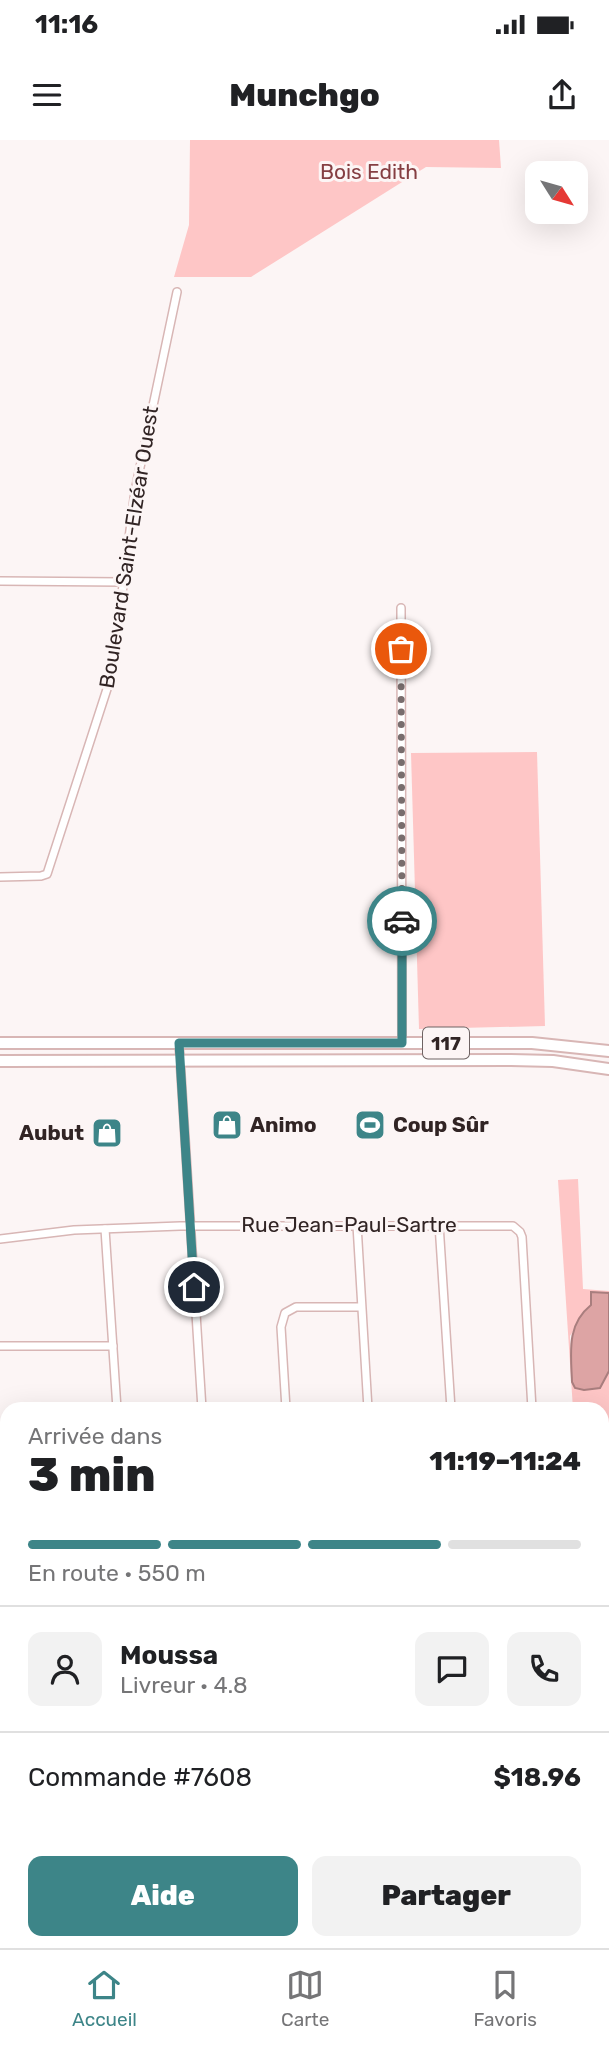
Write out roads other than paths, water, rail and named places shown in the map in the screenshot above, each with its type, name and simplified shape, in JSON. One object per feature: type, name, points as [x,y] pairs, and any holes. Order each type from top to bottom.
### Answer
[{"type":"main road","name":"117","points":[[0,1044],[544,1043],[609,1052]]},
{"type":"main road","name":"117","points":[[0,1061],[519,1060],[609,1069]]},
{"type":"street","name":"Boulevard Saint-Elzéar Ouest","points":[[0,877],[41,876],[48,871],[110,678],[135,491],[177,292]]},
{"type":"street","points":[[0,581],[122,582]]},
{"type":"street","points":[[401,608],[402,1043]]},
{"type":"street","points":[[179,1043],[202,1402]]},
{"type":"street","points":[[439,1224],[451,1402]]},
{"type":"street","points":[[357,1225],[368,1402]]},
{"type":"street","name":"Rue Jean-Paul-Sartre","points":[[0,1239],[74,1230],[190,1226],[507,1225],[520,1232],[532,1402]]},
{"type":"street","points":[[105,1229],[117,1402]]},
{"type":"street","points":[[286,1402],[281,1327],[285,1313],[296,1307],[361,1307]]},
{"type":"street","points":[[0,1346],[113,1346]]},
{"type":"place","name":"Animo","points":[[227,1125]]},
{"type":"place","name":"Coup Sûr","points":[[370,1125]]},
{"type":"place","name":"Aubut","points":[[107,1133]]},
{"type":"park label","name":"Bois Edith","points":[[369,172]]}]
